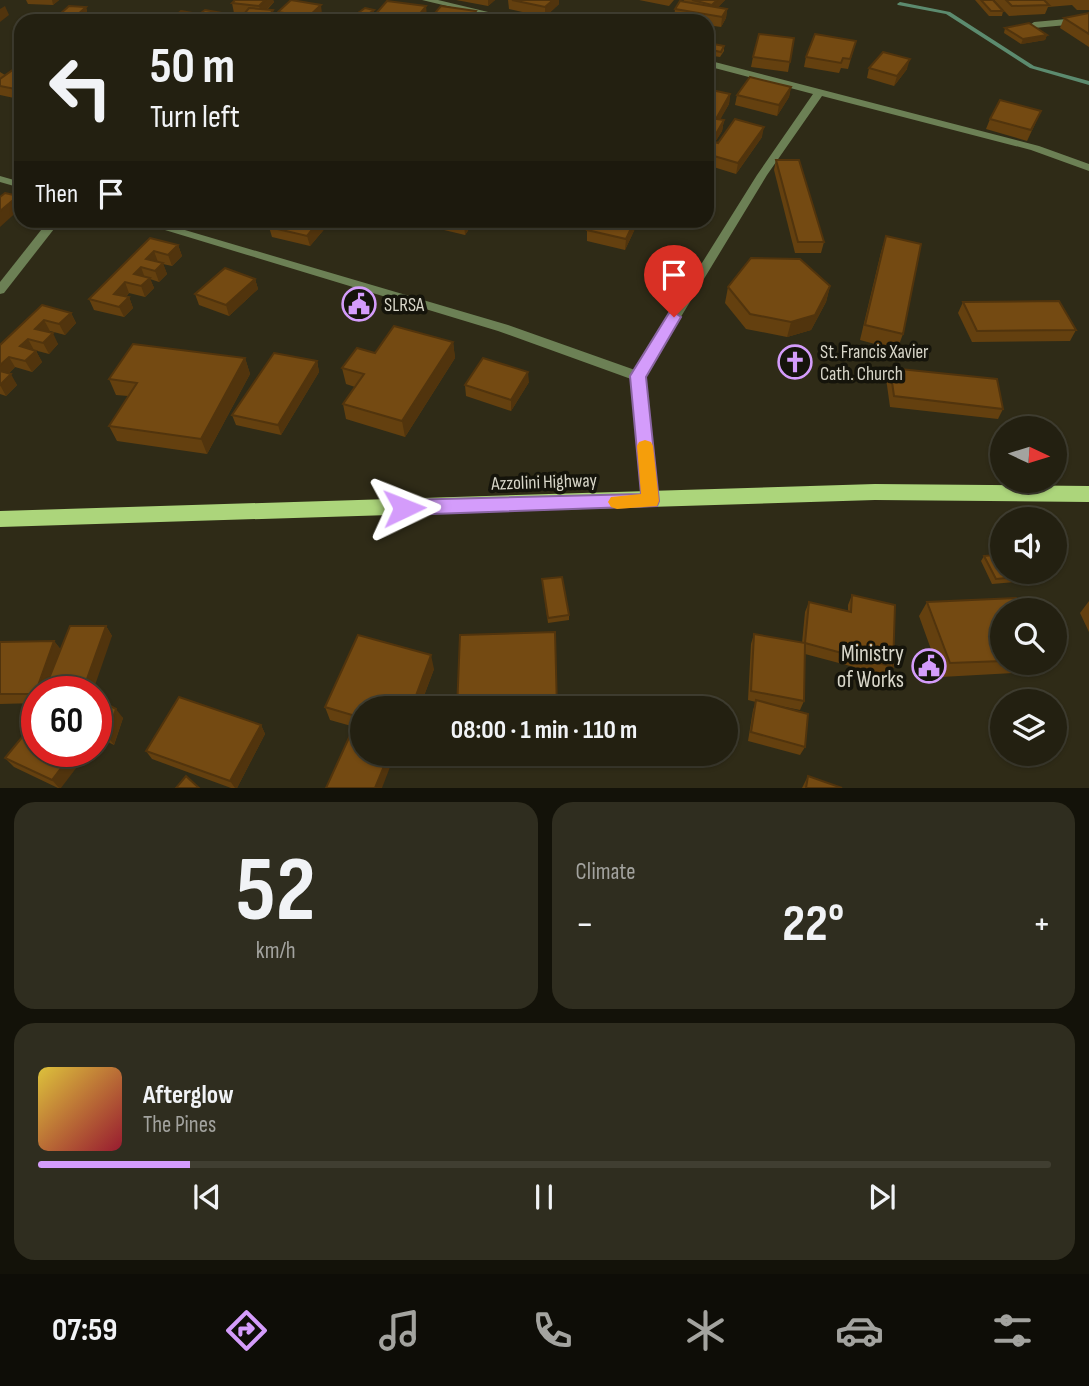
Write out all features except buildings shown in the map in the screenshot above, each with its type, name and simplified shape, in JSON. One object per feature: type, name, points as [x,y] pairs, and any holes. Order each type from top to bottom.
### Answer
[{"type":"main road","name":"Azzolini Highway","points":[[0,519],[875,492],[1089,494]]},
{"type":"street","points":[[426,0],[490,14]]},
{"type":"street","points":[[1034,25],[1089,20]]},
{"type":"street","points":[[714,65],[820,90],[1035,148],[1089,168]]},
{"type":"street","points":[[650,501],[638,376],[762,175],[820,90]]},
{"type":"street","points":[[0,290],[50,228]]},
{"type":"street","points":[[164,228],[503,328],[638,376]]},
{"type":"waterway","points":[[900,4],[948,13],[1032,67],[1089,83]]},
{"type":"slow traffic","points":[[617,502],[650,501],[645,446]]},
{"type":"place","name":"SLRSA","points":[[359,304]]},
{"type":"place","name":"St. Francis Xavier Cath. Church","points":[[795,362]]},
{"type":"place","name":"Ministry of Works","points":[[929,666]]},
{"type":"route","points":[[404,508],[650,501],[638,376],[674,317]]}]
